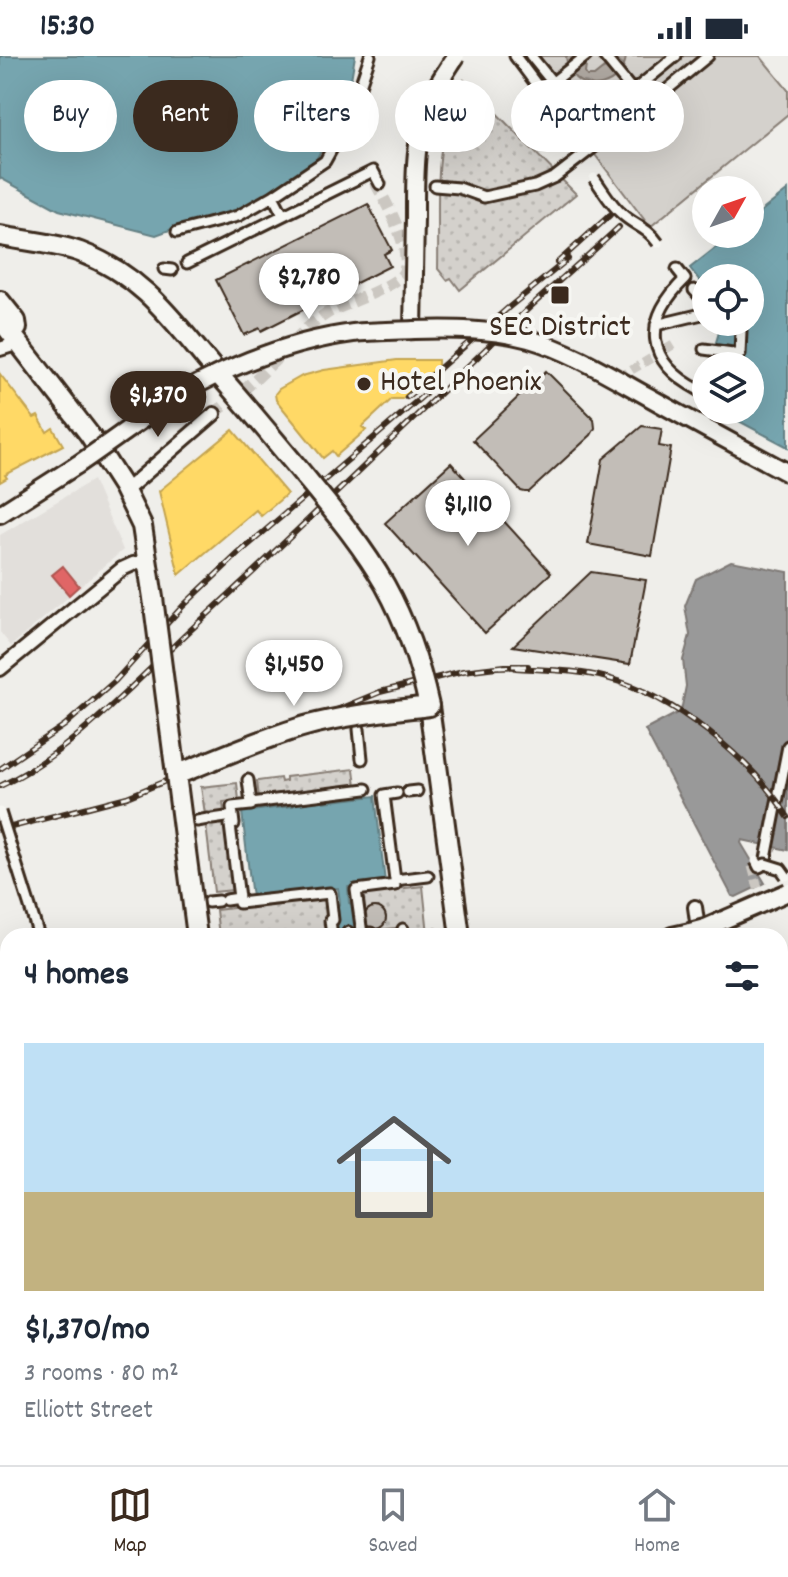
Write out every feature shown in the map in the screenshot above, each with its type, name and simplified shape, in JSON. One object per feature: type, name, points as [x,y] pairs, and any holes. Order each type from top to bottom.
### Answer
[{"type":"main road","points":[[0,236],[77,251],[132,280],[167,312],[340,519],[377,572],[408,633],[422,675],[429,706],[459,928]]},
{"type":"main road","points":[[0,301],[16,321],[19,343]]},
{"type":"main road","points":[[0,319],[89,434],[125,491],[142,526],[196,928]]},
{"type":"main road","points":[[176,775],[308,725],[349,716],[429,706]]},
{"type":"street","points":[[177,232],[238,216],[325,161],[350,116],[370,56]]},
{"type":"street","points":[[413,330],[417,158],[422,124],[429,101],[456,56]]},
{"type":"street","points":[[515,56],[534,80]]},
{"type":"street","points":[[531,56],[551,80]]},
{"type":"street","points":[[556,80],[586,56]]},
{"type":"street","points":[[604,56],[624,80]]},
{"type":"street","points":[[647,80],[677,56],[691,71]]},
{"type":"street","points":[[680,80],[708,56]]},
{"type":"street","points":[[435,186],[459,188],[484,197],[535,186],[555,177],[587,152]]},
{"type":"street","points":[[187,263],[373,171],[380,184]]},
{"type":"street","points":[[594,178],[620,212],[649,232],[658,243]]},
{"type":"street","points":[[273,196],[283,215]]},
{"type":"street","points":[[677,269],[685,279],[662,306],[656,325],[657,347],[670,371],[692,386]]},
{"type":"street","points":[[656,325],[692,316]]},
{"type":"street","points":[[0,514],[182,394],[219,375],[260,356],[301,343],[354,333],[413,330],[489,332],[530,339],[608,374],[788,473]]},
{"type":"street","points":[[0,349],[19,343]]},
{"type":"street","points":[[704,349],[726,352]]},
{"type":"street","points":[[125,491],[214,414]]},
{"type":"street","points":[[0,669],[122,569],[148,561]]},
{"type":"street","points":[[359,729],[362,759]]},
{"type":"street","points":[[705,928],[787,884],[781,869],[760,862],[788,746]]},
{"type":"street","points":[[248,780],[251,803]]},
{"type":"street","points":[[332,928],[330,893],[239,903],[230,825],[234,824],[232,807],[366,787],[366,791],[383,789],[395,885],[356,890],[364,928]]},
{"type":"street","points":[[384,795],[407,792]]},
{"type":"street","points":[[0,812],[36,928]]},
{"type":"street","points":[[206,820],[233,816]]},
{"type":"street","points":[[395,880],[428,876]]},
{"type":"street","points":[[217,901],[239,898]]},
{"type":"street","points":[[695,907],[698,928]]},
{"type":"shaded area","points":[[520,56],[760,56],[788,90],[788,114],[712,176],[692,176],[692,193],[650,227],[593,152],[684,152],[684,80],[538,80]]},
{"type":"shaded area","points":[[495,112],[511,128],[511,152],[535,152],[576,194],[460,290],[451,278],[447,280],[438,269],[441,152],[495,152]]},
{"type":"shaded area","points":[[93,480],[123,550],[11,646],[0,632],[0,535]]},
{"type":"shaded area","points":[[354,769],[356,786],[259,798],[257,781],[280,778],[281,782],[286,781],[286,777]]},
{"type":"shaded area","points":[[237,783],[239,800],[223,802],[224,812],[205,814],[201,787]]},
{"type":"shaded area","points":[[225,823],[233,890],[214,892],[206,825]]},
{"type":"shaded area","points":[[423,886],[427,928],[379,928],[384,924],[384,912],[377,907],[372,908],[363,918],[360,893]]},
{"type":"shaded area","points":[[328,897],[330,928],[218,928],[216,910]]},
{"type":"water","points":[[566,56],[577,56],[586,66],[587,76],[594,76],[619,56],[626,56],[624,66],[612,80],[579,80],[569,69]]},
{"type":"building: Homes","points":[[397,360],[438,360],[438,367],[402,399],[392,399],[362,427],[366,430],[336,456],[332,451],[323,458],[276,400],[275,394],[279,389],[302,376]]},
{"type":"building: Homes","points":[[0,374],[34,418],[38,416],[47,432],[53,428],[63,445],[5,475],[7,478],[0,482]]},
{"type":"building: Homes","points":[[233,430],[287,494],[261,516],[256,510],[179,575],[159,491]]},
{"type":"building: Shops","points":[[63,566],[79,586],[69,595],[52,575]]},
{"type":"building: Public","points":[[0,56],[355,56],[351,80],[254,80],[254,152],[320,152],[314,164],[239,211],[156,235],[59,210],[0,178]]},
{"type":"building: Public","points":[[788,190],[788,447],[744,424],[764,424],[764,352],[713,352],[718,336],[764,336],[764,264],[695,264],[715,248],[764,248],[764,209]]},
{"type":"building: Public","points":[[375,796],[385,882],[348,887],[349,903],[355,905],[358,925],[355,928],[334,928],[340,902],[338,888],[252,898],[242,812],[293,806],[292,801],[323,797],[324,802]]},
{"type":"building: Industry","points":[[731,561],[788,572],[788,850],[742,840],[765,883],[736,897],[732,896],[645,730],[681,711],[686,686],[683,660],[690,635],[685,606],[696,579]]},
{"type":"building: Other","points":[[368,204],[392,250],[384,254],[390,266],[261,331],[260,328],[244,335],[216,280]]},
{"type":"building: Other","points":[[546,371],[594,419],[595,428],[529,492],[525,492],[473,440]]},
{"type":"building: Other","points":[[642,426],[662,429],[659,446],[671,448],[652,556],[588,544],[603,459]]},
{"type":"building: Other","points":[[451,463],[551,573],[485,633],[385,523]]},
{"type":"building: Other","points":[[591,572],[646,580],[630,664],[513,646]]},
{"type":"building: Other","points":[[375,907],[385,914],[383,926],[367,926],[364,918],[367,910]]},
{"type":"tunnel","points":[[214,414],[329,312],[382,289],[404,272],[406,262],[401,238],[374,180]]},
{"type":"tunnel","points":[[620,377],[673,345]]},
{"type":"tunnel","points":[[760,858],[761,861],[752,866],[766,917]]},
{"type":"railway","points":[[557,263],[610,215]]},
{"type":"railway","points":[[0,786],[54,754],[103,713],[524,312],[619,227]]},
{"type":"railway","points":[[407,397],[568,259]]},
{"type":"railway","points":[[0,769],[65,725],[115,681],[183,606],[239,553],[425,394]]},
{"type":"railway","points":[[0,830],[127,797],[380,692],[463,671],[528,666],[496,667]]},
{"type":"railway","points":[[516,668],[596,675],[658,699],[684,714],[733,752],[773,795],[788,817]]},
{"type":"place","name":"SEC District","points":[[560,295]]},
{"type":"place","name":"Hotel Phoenix","points":[[364,384]]}]
